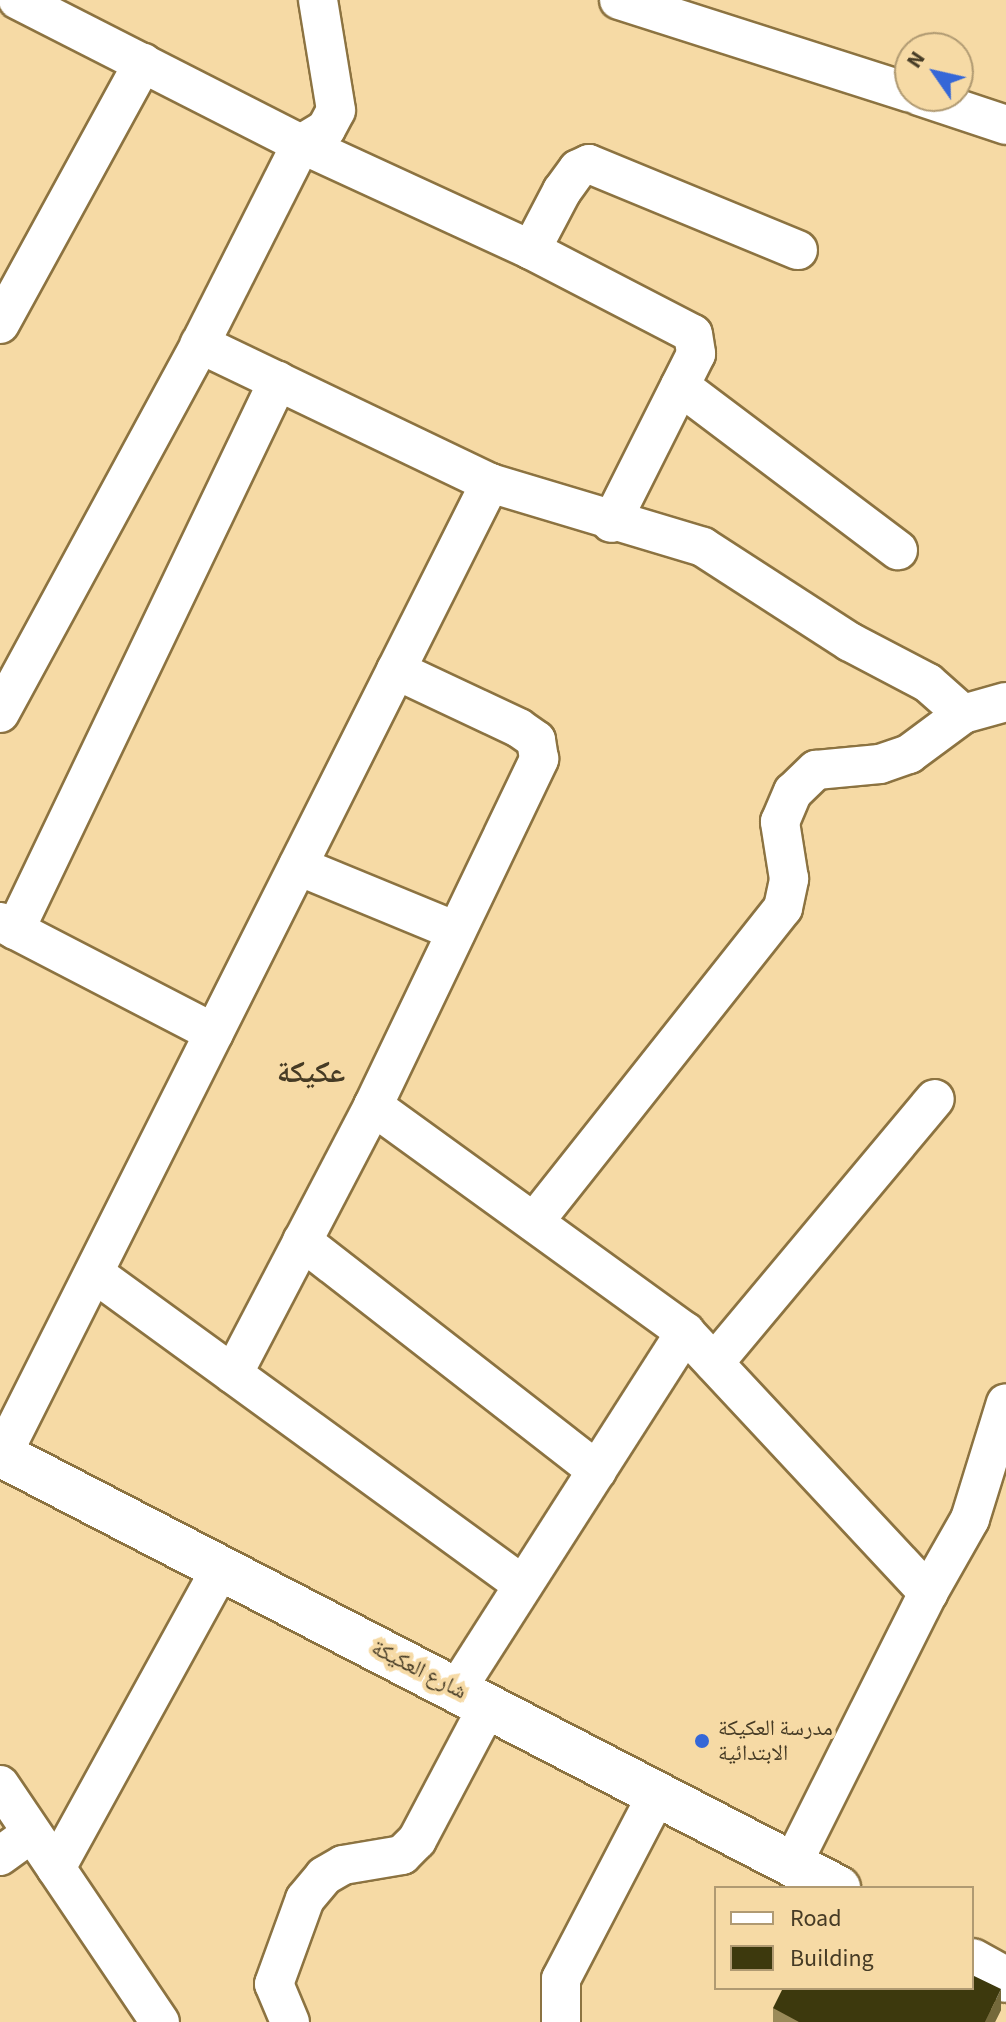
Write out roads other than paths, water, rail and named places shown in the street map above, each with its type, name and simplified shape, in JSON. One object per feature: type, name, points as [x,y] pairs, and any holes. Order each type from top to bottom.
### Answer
[{"type":"street","points":[[18,0],[301,144],[531,250],[684,325],[693,334],[696,354],[611,523]]},
{"type":"street","points":[[0,713],[13,658],[200,344],[301,144],[326,129],[336,110],[318,0]]},
{"type":"street","points":[[619,0],[894,88]]},
{"type":"street","points":[[0,324],[143,63]]},
{"type":"street","points":[[967,112],[1006,125]]},
{"type":"street","points":[[531,250],[562,191],[578,169],[589,164],[798,250]]},
{"type":"street","points":[[200,344],[490,483],[611,523],[703,547],[850,642],[928,683],[963,714]]},
{"type":"street","points":[[214,1033],[8,926],[278,381]]},
{"type":"street","points":[[680,386],[898,550]]},
{"type":"street","points":[[1,1455],[490,483]]},
{"type":"street","points":[[233,1374],[373,1106],[539,759],[536,740],[396,670]]},
{"type":"street","points":[[534,1222],[783,908],[789,879],[780,822],[793,792],[816,770],[880,764],[909,754],[963,714],[1006,702]]},
{"type":"street","points":[[298,866],[456,931]]},
{"type":"street","points":[[714,1363],[935,1099]]},
{"type":"street","points":[[373,1106],[685,1332],[928,1593]]},
{"type":"street","points":[[302,1241],[597,1471]]},
{"type":"street","points":[[94,1273],[523,1585]]},
{"type":"street","points":[[290,2022],[274,1984],[305,1899],[324,1876],[343,1865],[402,1855],[417,1840],[472,1698],[523,1585],[685,1332]]},
{"type":"street","points":[[793,1863],[928,1593],[970,1519],[1006,1403]]},
{"type":"street","name":"شارع العكيكة","points":[[1,1455],[834,1886]]},
{"type":"street","points":[[56,1868],[221,1568]]},
{"type":"street","points":[[0,1785],[160,2022]]},
{"type":"street","points":[[561,2022],[561,1979],[658,1793]]},
{"type":"street","points":[[0,1856],[32,1833]]},
{"type":"street","points":[[974,1962],[1006,1980]]},
{"type":"place","name":"مدرسة العكيكة الابتدائية","points":[[702,1741]]},
{"type":"district","name":"عكيكة","points":[[311,1073]]}]
